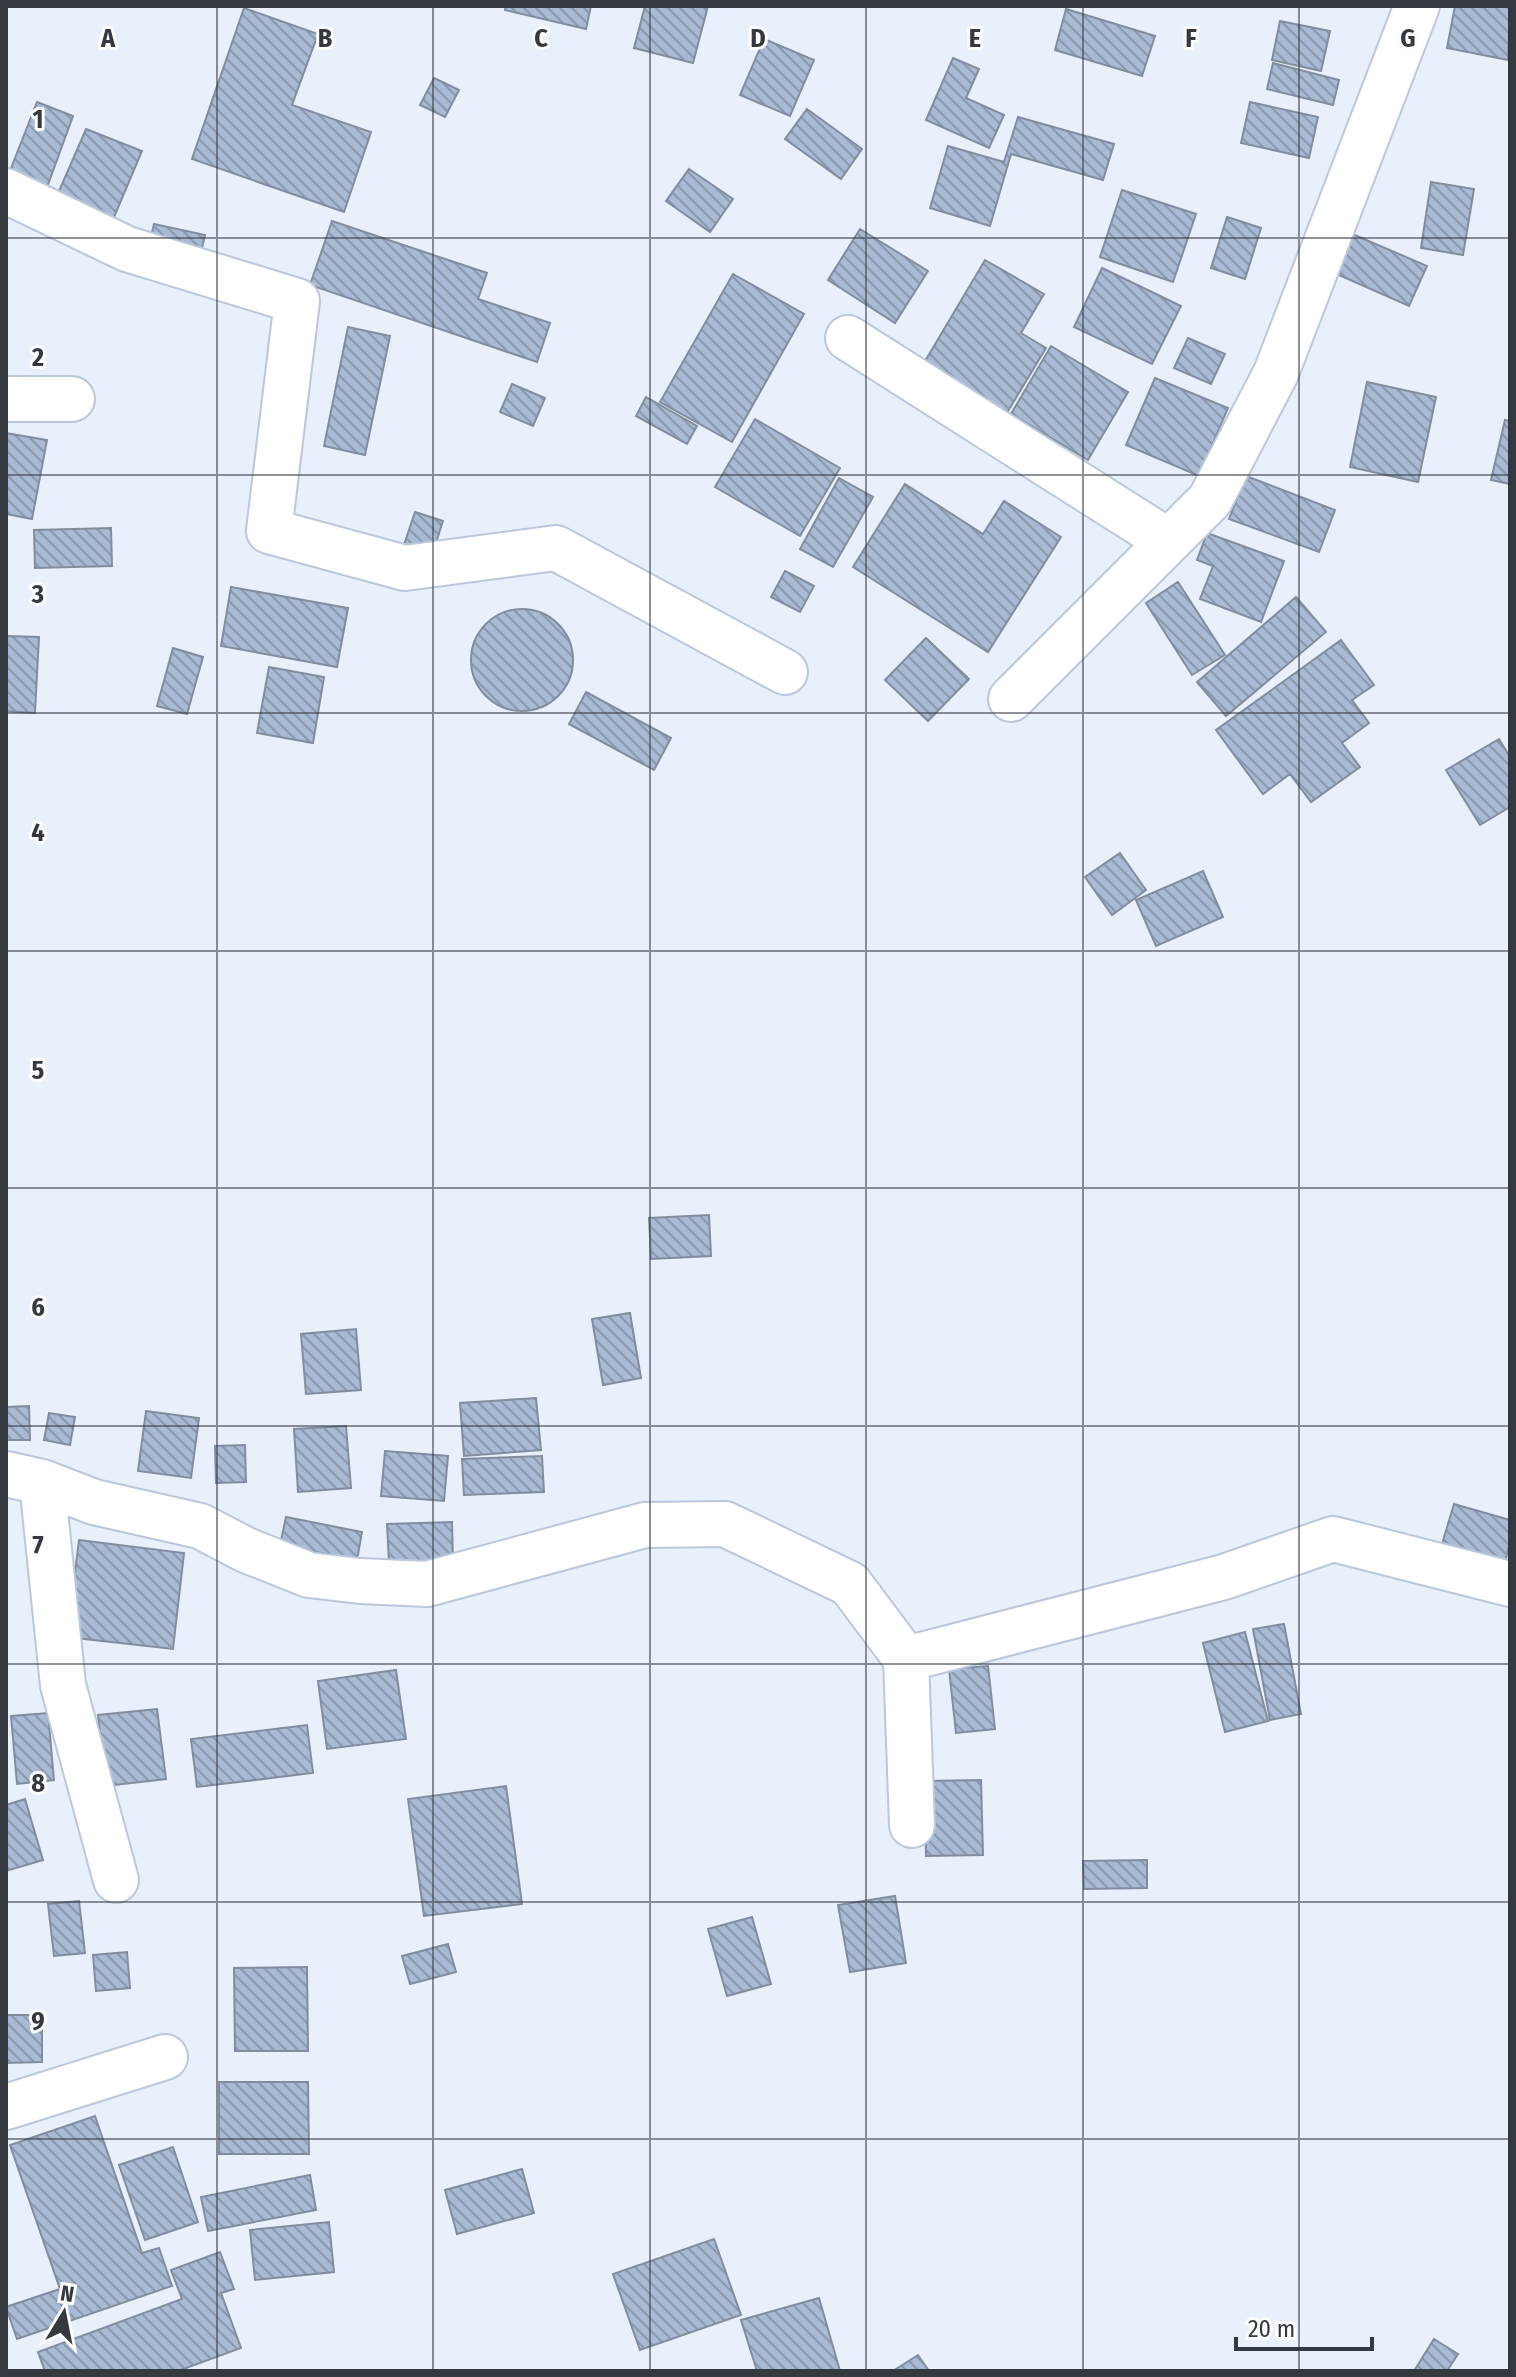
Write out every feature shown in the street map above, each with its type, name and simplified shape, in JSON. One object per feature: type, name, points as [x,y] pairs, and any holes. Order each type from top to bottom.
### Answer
[{"type":"street","points":[[1011,699],[1210,500],[1276,373],[1417,6]]},
{"type":"street","points":[[6,191],[127,249],[297,301],[269,531],[405,568],[556,548],[785,672]]},
{"type":"street","points":[[848,338],[1168,541]]},
{"type":"street","points":[[6,399],[72,399]]},
{"type":"street","points":[[116,1880],[63,1685],[24,1478],[94,1502],[200,1526],[246,1550],[309,1575],[360,1581],[427,1584],[645,1525],[725,1524],[850,1584],[906,1659],[912,1825]]},
{"type":"street","points":[[906,1659],[1224,1577],[1333,1539],[1510,1584]]},
{"type":"street","points":[[6,2107],[165,2057]]},
{"type":"building","points":[[506,6],[591,6],[586,29],[505,10]]},
{"type":"building","points":[[645,6],[708,6],[693,63],[634,48]]},
{"type":"building","points":[[1455,6],[1510,6],[1508,60],[1447,48]]},
{"type":"building","points":[[244,8],[318,34],[292,105],[371,132],[344,212],[192,159]]},
{"type":"building","points":[[1066,9],[1155,36],[1142,76],[1055,50]]},
{"type":"building","points":[[1280,21],[1330,31],[1321,71],[1272,60]]},
{"type":"building","points":[[764,39],[814,60],[790,116],[740,95]]},
{"type":"building","points":[[953,58],[979,69],[966,98],[1004,115],[989,148],[926,120]]},
{"type":"building","points":[[1273,63],[1339,80],[1333,105],[1267,89]]},
{"type":"building","points":[[434,78],[459,90],[445,117],[420,105]]},
{"type":"building","points":[[37,102],[73,116],[46,190],[8,176]]},
{"type":"building","points":[[1250,102],[1318,117],[1309,158],[1241,143]]},
{"type":"building","points":[[807,109],[862,149],[841,179],[785,139]]},
{"type":"building","points":[[1018,117],[1114,144],[1103,180],[1011,154],[990,226],[930,208],[948,146],[1004,162]]},
{"type":"building","points":[[86,129],[142,151],[112,222],[56,198]]},
{"type":"building","points":[[689,169],[733,199],[710,232],[666,201]]},
{"type":"building","points":[[1431,182],[1474,189],[1463,255],[1421,248]]},
{"type":"building","points":[[1122,190],[1196,214],[1173,282],[1100,257]]},
{"type":"building","points":[[1227,217],[1261,228],[1245,279],[1211,268]]},
{"type":"building","points":[[332,221],[487,273],[478,299],[550,323],[537,362],[310,285]]},
{"type":"building","points":[[154,224],[205,235],[199,261],[148,249]]},
{"type":"building","points":[[860,229],[928,271],[895,323],[828,280]]},
{"type":"building","points":[[1350,233],[1427,266],[1409,306],[1332,272]]},
{"type":"building","points":[[985,260],[1044,294],[1021,333],[1046,348],[1005,416],[921,368]]},
{"type":"building","points":[[1102,268],[1181,306],[1152,364],[1074,327]]},
{"type":"building","points":[[733,274],[804,314],[732,442],[660,402]]},
{"type":"building","points":[[348,327],[390,336],[365,455],[324,446]]},
{"type":"building","points":[[1188,338],[1225,354],[1211,384],[1174,368]]},
{"type":"building","points":[[1051,346],[1128,392],[1088,460],[1011,414]]},
{"type":"building","points":[[1155,378],[1228,408],[1199,476],[1126,445]]},
{"type":"building","points":[[1367,382],[1436,397],[1418,482],[1350,467]]},
{"type":"building","points":[[512,384],[545,398],[533,426],[500,412]]},
{"type":"building","points":[[646,397],[697,426],[687,444],[636,416]]},
{"type":"building","points":[[755,419],[840,468],[800,536],[715,487]]},
{"type":"building","points":[[1505,420],[1510,421],[1510,484],[1491,480]]},
{"type":"building","points":[[6,433],[47,440],[32,519],[6,514]]},
{"type":"building","points":[[1246,476],[1335,510],[1319,552],[1229,519]]},
{"type":"building","points":[[839,478],[873,497],[833,567],[800,549]]},
{"type":"building","points":[[905,484],[983,534],[1004,501],[1061,537],[988,652],[853,567]]},
{"type":"building","points":[[415,512],[443,521],[431,558],[403,548]]},
{"type":"building","points":[[111,528],[112,566],[35,568],[34,530]]},
{"type":"building","points":[[1207,533],[1284,561],[1261,622],[1200,599],[1213,566],[1197,560]]},
{"type":"building","points":[[785,571],[814,586],[800,612],[771,597]]},
{"type":"building","points":[[1178,582],[1225,655],[1192,675],[1146,603]]},
{"type":"building","points":[[231,587],[348,608],[337,667],[221,646]]},
{"type":"building","points":[[1296,597],[1326,632],[1226,716],[1197,682]]},
{"type":"building","points":[[522,609],[541,613],[558,624],[569,641],[573,660],[569,679],[558,696],[541,707],[522,711],[503,707],[486,696],[475,679],[471,660],[475,641],[486,624],[503,613]]},
{"type":"building","points":[[6,636],[39,637],[35,713],[6,711]]},
{"type":"building","points":[[926,638],[969,679],[928,721],[885,680]]},
{"type":"building","points":[[1341,640],[1374,685],[1352,700],[1369,723],[1342,743],[1360,767],[1311,802],[1290,774],[1263,794],[1216,730]]},
{"type":"building","points":[[173,648],[203,657],[187,714],[157,706]]},
{"type":"building","points":[[269,667],[324,677],[313,743],[257,733]]},
{"type":"building","points":[[586,692],[671,738],[654,770],[569,724]]},
{"type":"building","points":[[1499,739],[1510,757],[1510,807],[1480,825],[1446,770]]},
{"type":"building","points":[[1120,853],[1146,890],[1112,915],[1085,877]]},
{"type":"building","points":[[1203,871],[1223,917],[1156,946],[1136,900]]},
{"type":"building","points":[[709,1215],[711,1256],[651,1259],[649,1218]]},
{"type":"building","points":[[630,1313],[641,1378],[603,1385],[592,1319]]},
{"type":"building","points":[[356,1329],[361,1390],[306,1394],[301,1334]]},
{"type":"building","points":[[536,1398],[541,1450],[464,1456],[460,1403]]},
{"type":"building","points":[[29,1406],[30,1440],[6,1440],[6,1407]]},
{"type":"building","points":[[146,1411],[199,1418],[191,1478],[138,1471]]},
{"type":"building","points":[[49,1413],[75,1417],[70,1445],[44,1440]]},
{"type":"building","points":[[346,1426],[351,1488],[298,1492],[294,1429]]},
{"type":"building","points":[[245,1445],[246,1482],[216,1483],[215,1446]]},
{"type":"building","points":[[385,1451],[448,1456],[444,1501],[381,1496]]},
{"type":"building","points":[[542,1456],[544,1492],[464,1495],[462,1459]]},
{"type":"building","points":[[1454,1504],[1510,1520],[1510,1543],[1502,1573],[1439,1554]]},
{"type":"building","points":[[286,1517],[362,1532],[357,1560],[280,1545]]},
{"type":"building","points":[[452,1522],[453,1561],[389,1563],[387,1524]]},
{"type":"building","points":[[79,1540],[184,1553],[173,1649],[67,1637]]},
{"type":"building","points":[[1284,1624],[1301,1714],[1270,1720],[1253,1629]]},
{"type":"building","points":[[1245,1632],[1268,1721],[1225,1732],[1203,1643]]},
{"type":"building","points":[[988,1666],[995,1729],[956,1733],[949,1669]]},
{"type":"building","points":[[396,1670],[406,1739],[327,1749],[318,1681]]},
{"type":"building","points":[[157,1709],[166,1779],[106,1786],[98,1715]]},
{"type":"building","points":[[48,1713],[54,1780],[17,1784],[11,1716]]},
{"type":"building","points":[[307,1725],[313,1773],[197,1787],[191,1739]]},
{"type":"building","points":[[981,1780],[983,1855],[926,1856],[925,1781]]},
{"type":"building","points":[[506,1786],[522,1904],[424,1916],[408,1799]]},
{"type":"building","points":[[25,1799],[43,1860],[6,1871],[6,1805]]},
{"type":"building","points":[[1147,1860],[1147,1888],[1084,1889],[1083,1861]]},
{"type":"building","points":[[895,1896],[906,1963],[850,1972],[838,1905]]},
{"type":"building","points":[[79,1901],[85,1953],[54,1956],[48,1904]]},
{"type":"building","points":[[752,1917],[771,1984],[727,1996],[708,1929]]},
{"type":"building","points":[[448,1944],[456,1972],[410,1984],[402,1956]]},
{"type":"building","points":[[127,1952],[130,1988],[96,1991],[93,1955]]},
{"type":"building","points":[[307,1967],[308,2051],[235,2051],[234,1968]]},
{"type":"building","points":[[6,2015],[42,2015],[42,2062],[6,2063]]},
{"type":"building","points":[[219,2082],[308,2082],[309,2154],[219,2154]]},
{"type":"building","points":[[95,2116],[142,2253],[159,2248],[172,2286],[17,2339],[6,2307],[60,2289],[10,2145]]},
{"type":"building","points":[[173,2147],[198,2222],[145,2240],[119,2165]]},
{"type":"building","points":[[522,2169],[534,2213],[457,2234],[445,2190]]},
{"type":"building","points":[[310,2175],[316,2210],[208,2231],[201,2197]]},
{"type":"building","points":[[329,2222],[334,2272],[255,2280],[250,2230]]},
{"type":"building","points":[[714,2239],[741,2315],[640,2350],[613,2274]]},
{"type":"building","points":[[220,2252],[234,2289],[221,2293],[241,2348],[178,2371],[45,2371],[38,2352],[182,2299],[171,2270]]},
{"type":"building","points":[[819,2298],[840,2371],[757,2371],[741,2320]]},
{"type":"building","points":[[1434,2339],[1458,2354],[1447,2371],[1414,2371]]},
{"type":"building","points":[[918,2355],[929,2371],[893,2371]]}]
